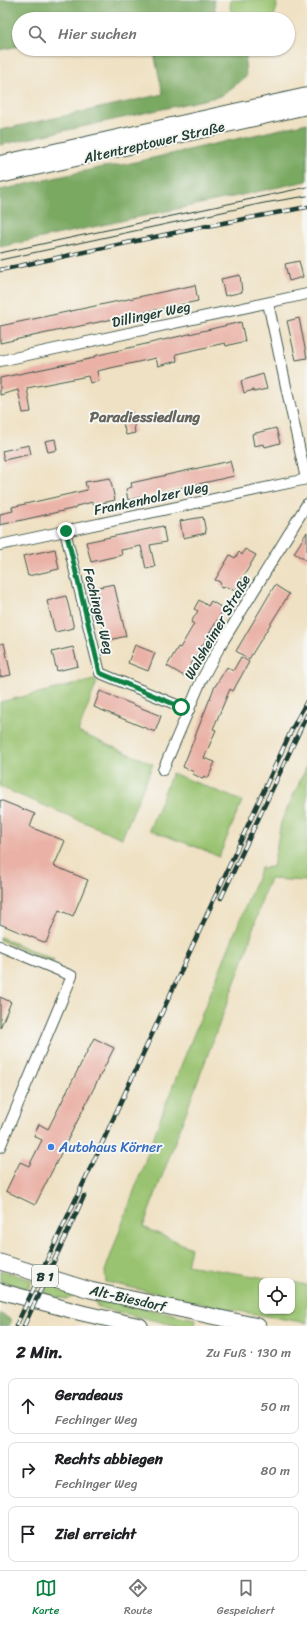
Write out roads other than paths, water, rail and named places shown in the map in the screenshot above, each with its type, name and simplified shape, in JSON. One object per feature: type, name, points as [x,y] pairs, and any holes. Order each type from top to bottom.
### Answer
[{"type":"main road","name":"Altentreptower Straße","points":[[0,163],[307,95]]},
{"type":"main road","name":"Altentreptower Straße","points":[[0,176],[307,107]]},
{"type":"main road","name":"Alt-Biesdorf","points":[[0,1262],[90,1290],[237,1324],[258,1326]]},
{"type":"main road","name":"Alt-Biesdorf","points":[[0,1291],[82,1313],[140,1326]]},
{"type":"street","name":"Dillinger Weg","points":[[0,361],[307,294]]},
{"type":"street","points":[[268,303],[306,479]]},
{"type":"street","name":"Frankenholzer Weg","points":[[0,545],[306,479]]},
{"type":"street","name":"Walsheimer Straße","points":[[163,770],[201,681],[220,646],[307,504]]},
{"type":"street","name":"Fechinger Weg","points":[[66,531],[100,673],[188,710]]},
{"type":"street","points":[[0,946],[72,976],[0,1147]]},
{"type":"tram line","points":[[0,253],[307,187]]},
{"type":"tram line","points":[[0,260],[264,203],[307,196]]},
{"type":"railway","points":[[0,270],[197,228],[307,207]]},
{"type":"railway","points":[[16,1326],[98,1152],[292,729],[307,701]]},
{"type":"railway","points":[[221,898],[307,715]]},
{"type":"railway","points":[[24,1326],[84,1196]]},
{"type":"place","name":"Autohaus Körner","points":[[51,1147]]},
{"type":"district","name":"Paradiessiedlung","points":[[145,417]]}]
